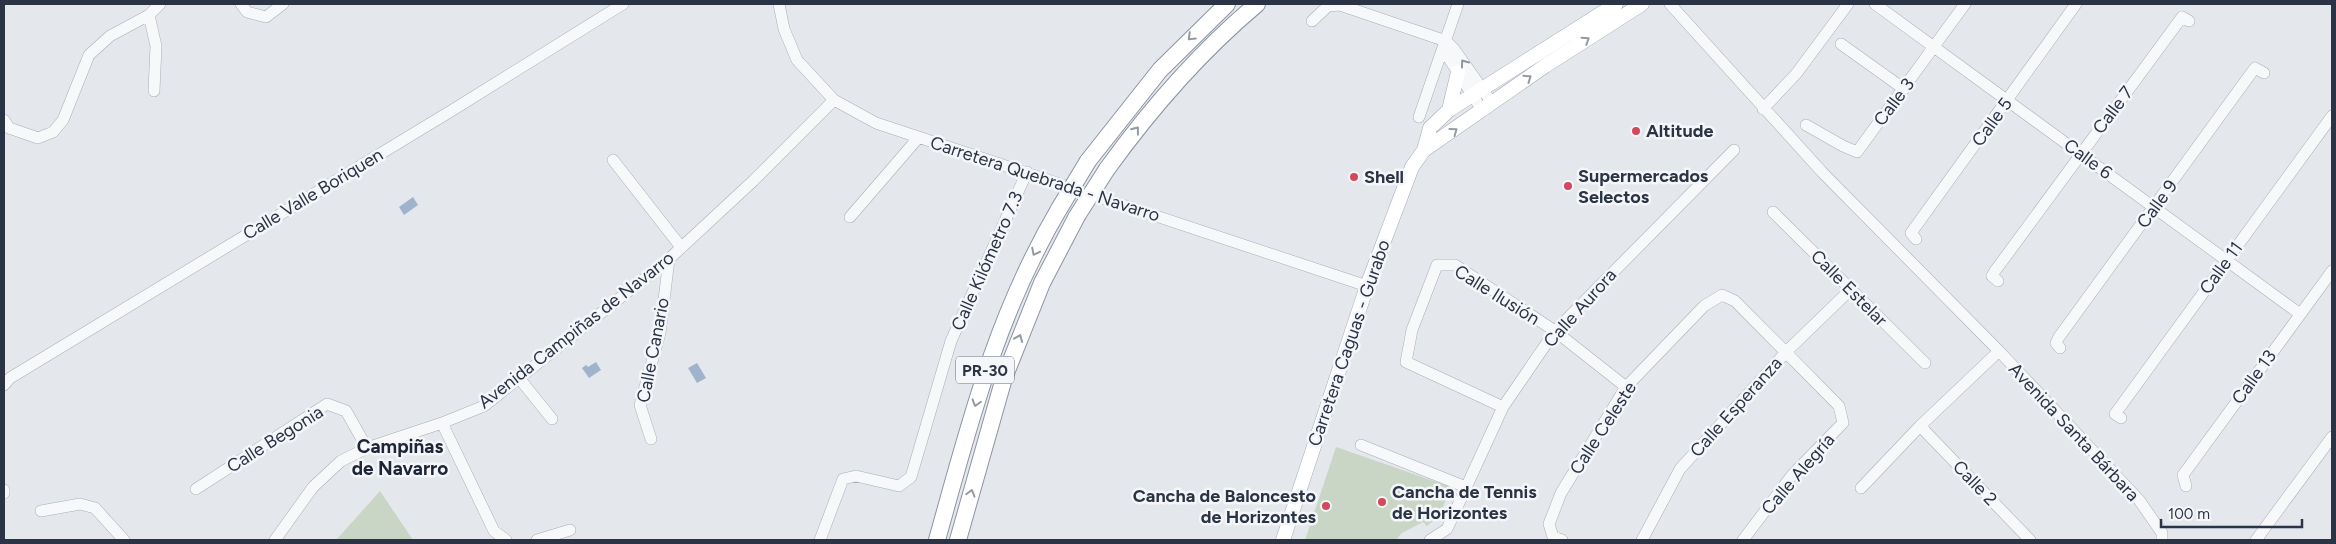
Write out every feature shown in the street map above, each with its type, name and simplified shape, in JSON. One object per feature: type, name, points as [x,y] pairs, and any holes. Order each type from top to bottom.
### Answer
[{"type":"highway","name":"PR-30","points":[[937,540],[991,352],[1024,272],[1088,161],[1160,70],[1227,4]]},
{"type":"highway","name":"PR-30","points":[[958,540],[1010,361],[1042,283],[1077,216],[1107,169],[1172,87],[1214,43],[1257,4]]},
{"type":"main road","name":"Carretera Caguas - Gurabo","points":[[1424,150],[1430,128],[1449,110],[1616,4]]},
{"type":"main road","name":"Carretera Caguas - Gurabo","points":[[1282,540],[1367,286],[1412,167],[1424,150],[1487,106],[1642,4]]},
{"type":"main road","points":[[1449,110],[1458,72]]},
{"type":"street","points":[[4,120],[9,128],[38,138],[53,132],[63,120],[89,55],[110,36],[149,15],[160,4]]},
{"type":"street","points":[[242,4],[247,12],[266,17],[283,4]]},
{"type":"street","name":"Calle Valle Boriquen","points":[[4,385],[10,378],[623,4]]},
{"type":"street","name":"Carretera Quebrada - Navarro","points":[[779,4],[784,29],[796,60],[834,100],[876,123],[1367,286]]},
{"type":"street","points":[[1420,117],[1458,4]]},
{"type":"street","name":"Avenida Santa Bárbara","points":[[1670,4],[1822,172],[1999,351],[2139,500],[2162,534],[2162,540]]},
{"type":"street","points":[[1764,109],[1796,74],[1848,4]]},
{"type":"street","name":"Calle 6","points":[[1875,4],[2300,314]]},
{"type":"street","name":"Calle 3","points":[[1806,125],[1857,152],[1965,4]]},
{"type":"street","name":"Calle 5","points":[[1916,239],[1911,233],[2076,4]]},
{"type":"street","points":[[1312,21],[1328,6],[1340,5],[1446,41],[1454,49],[1487,106]]},
{"type":"street","points":[[149,15],[156,46],[154,91]]},
{"type":"street","name":"Calle 7","points":[[1998,281],[1992,276],[1995,271],[2182,17],[2189,21]]},
{"type":"street","points":[[1446,41],[1448,57],[1458,72],[1477,91]]},
{"type":"street","points":[[1841,44],[1904,89]]},
{"type":"street","name":"Calle 9","points":[[2060,348],[2056,343],[2059,337],[2252,72],[2256,68],[2264,74]]},
{"type":"street","name":"Avenida Campiñas de Navarro","points":[[275,540],[313,487],[342,461],[367,448],[442,423],[484,406],[669,259],[753,181],[834,100]]},
{"type":"street","name":"Calle 11","points":[[2121,418],[2115,414],[2332,116]]},
{"type":"street","points":[[850,217],[920,138]]},
{"type":"street","name":"Calle Aurora","points":[[1430,540],[1447,528],[1503,406],[1555,330],[1734,150]]},
{"type":"street","points":[[613,160],[681,247]]},
{"type":"street","name":"Calle Kilómetro 7.3","points":[[820,540],[843,479],[856,476],[899,486],[910,477],[951,342],[1027,172]]},
{"type":"street","name":"Calle Estelar","points":[[1773,212],[1925,363]]},
{"type":"street","name":"Calle Canario","points":[[651,439],[640,405],[660,333],[669,259]]},
{"type":"street","name":"Calle Ilusión","points":[[1503,406],[1406,362],[1412,330],[1437,265],[1455,265],[1555,330],[1626,387]]},
{"type":"street","name":"Calle 13","points":[[2186,486],[2183,475],[2332,270]]},
{"type":"street","name":"Calle Esperanza","points":[[1642,540],[1680,469],[1786,352],[1850,290]]},
{"type":"street","name":"Calle Celeste","points":[[1562,540],[1554,537],[1549,524],[1561,493],[1626,387],[1704,306],[1722,295],[1732,300]]},
{"type":"street","name":"Calle Alegría","points":[[1732,300],[1839,406],[1843,423],[1793,474],[1743,540]]},
{"type":"street","points":[[1861,488],[1920,426],[1999,351]]},
{"type":"street","points":[[519,378],[552,419]]},
{"type":"street","name":"Calle Begonia","points":[[196,489],[327,404],[346,411],[367,448]]},
{"type":"street","points":[[442,423],[494,531],[506,540]]},
{"type":"street","name":"Calle 2","points":[[1920,426],[2030,540]]},
{"type":"street","points":[[2256,540],[2332,437]]},
{"type":"street","points":[[1361,445],[1466,486]]},
{"type":"street","points":[[41,511],[80,504],[95,508],[124,540]]},
{"type":"street","points":[[537,540],[570,530]]},
{"type":"green space","points":[[1336,447],[1451,487],[1442,509],[1437,513],[1439,516],[1427,526],[1423,522],[1402,533],[1396,540],[1305,540]]},
{"type":"green space","points":[[380,491],[413,540],[335,540],[337,539]]},
{"type":"water","points":[[413,197],[418,205],[404,215],[399,207]]},
{"type":"water","points":[[596,362],[601,370],[589,378],[582,368]]},
{"type":"water","points":[[697,363],[706,378],[697,383],[688,368]]},
{"type":"place","name":"Altitude","points":[[1636,131]]},
{"type":"place","name":"Shell","points":[[1354,177]]},
{"type":"place","name":"Supermercados Selectos","points":[[1568,186]]},
{"type":"place","name":"Cancha de Tennis de Horizontes","points":[[1382,502]]},
{"type":"place","name":"Cancha de Baloncesto de Horizontes","points":[[1326,506]]},
{"type":"district","name":"Campiñas de Navarro","points":[[400,457]]}]
